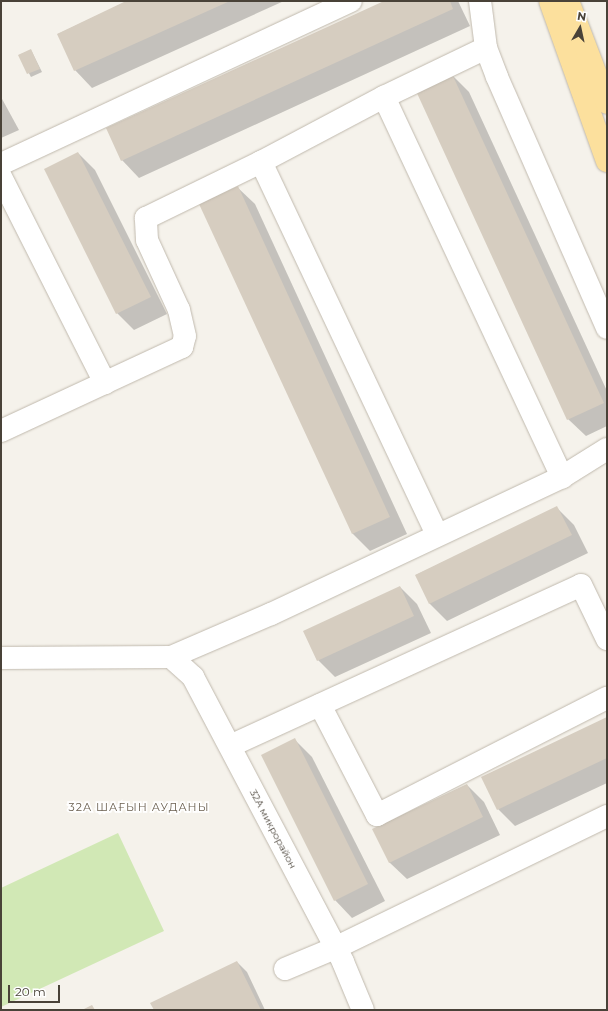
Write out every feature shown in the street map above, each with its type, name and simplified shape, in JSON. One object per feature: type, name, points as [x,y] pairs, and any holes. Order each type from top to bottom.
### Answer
[{"type":"main road","points":[[550,1],[607,161]]},
{"type":"main road","points":[[568,1],[607,103]]},
{"type":"lane","points":[[1,164],[351,1]]},
{"type":"lane","points":[[480,1],[486,48],[607,328]]},
{"type":"lane","points":[[1,431],[182,346],[185,336],[179,310],[147,240],[146,218],[260,162],[384,97],[486,48]]},
{"type":"lane","points":[[384,97],[562,477]]},
{"type":"lane","points":[[260,162],[437,535]]},
{"type":"lane","points":[[1,177],[105,383]]},
{"type":"lane","points":[[1,658],[171,657],[271,614],[562,477],[607,449]]},
{"type":"lane","points":[[230,746],[581,584],[607,639]]},
{"type":"lane","name":"32А микрорайон","points":[[171,657],[193,676],[335,948],[363,1010]]},
{"type":"lane","points":[[320,704],[377,815],[607,698]]},
{"type":"lane","points":[[285,969],[335,948],[605,823]]},
{"type":"green space","points":[[118,833],[164,931],[1,1007],[1,888]]},
{"type":"building","points":[[126,1],[230,1],[74,71],[57,34]]},
{"type":"building","points":[[384,1],[450,1],[453,9],[121,161],[106,128]]},
{"type":"building","points":[[31,49],[40,69],[27,74],[18,55]]},
{"type":"building","points":[[452,74],[604,403],[567,420],[416,91]]},
{"type":"building","points":[[78,152],[151,297],[116,314],[44,169]]},
{"type":"building","points":[[238,186],[390,517],[352,534],[199,204]]},
{"type":"building","points":[[557,506],[572,535],[429,604],[415,575]]},
{"type":"building","points":[[400,586],[414,616],[317,661],[303,631]]},
{"type":"building","points":[[607,717],[607,758],[497,810],[481,777]]},
{"type":"building","points":[[295,738],[368,884],[334,901],[261,755]]},
{"type":"building","points":[[467,784],[483,817],[389,863],[372,829]]},
{"type":"building","points":[[237,961],[261,1010],[154,1010],[150,1003]]},
{"type":"building","points":[[92,1005],[95,1010],[82,1010]]},
{"type":"district","name":"32А ШАҒЫН АУДАНЫ","points":[[139,807]]}]
